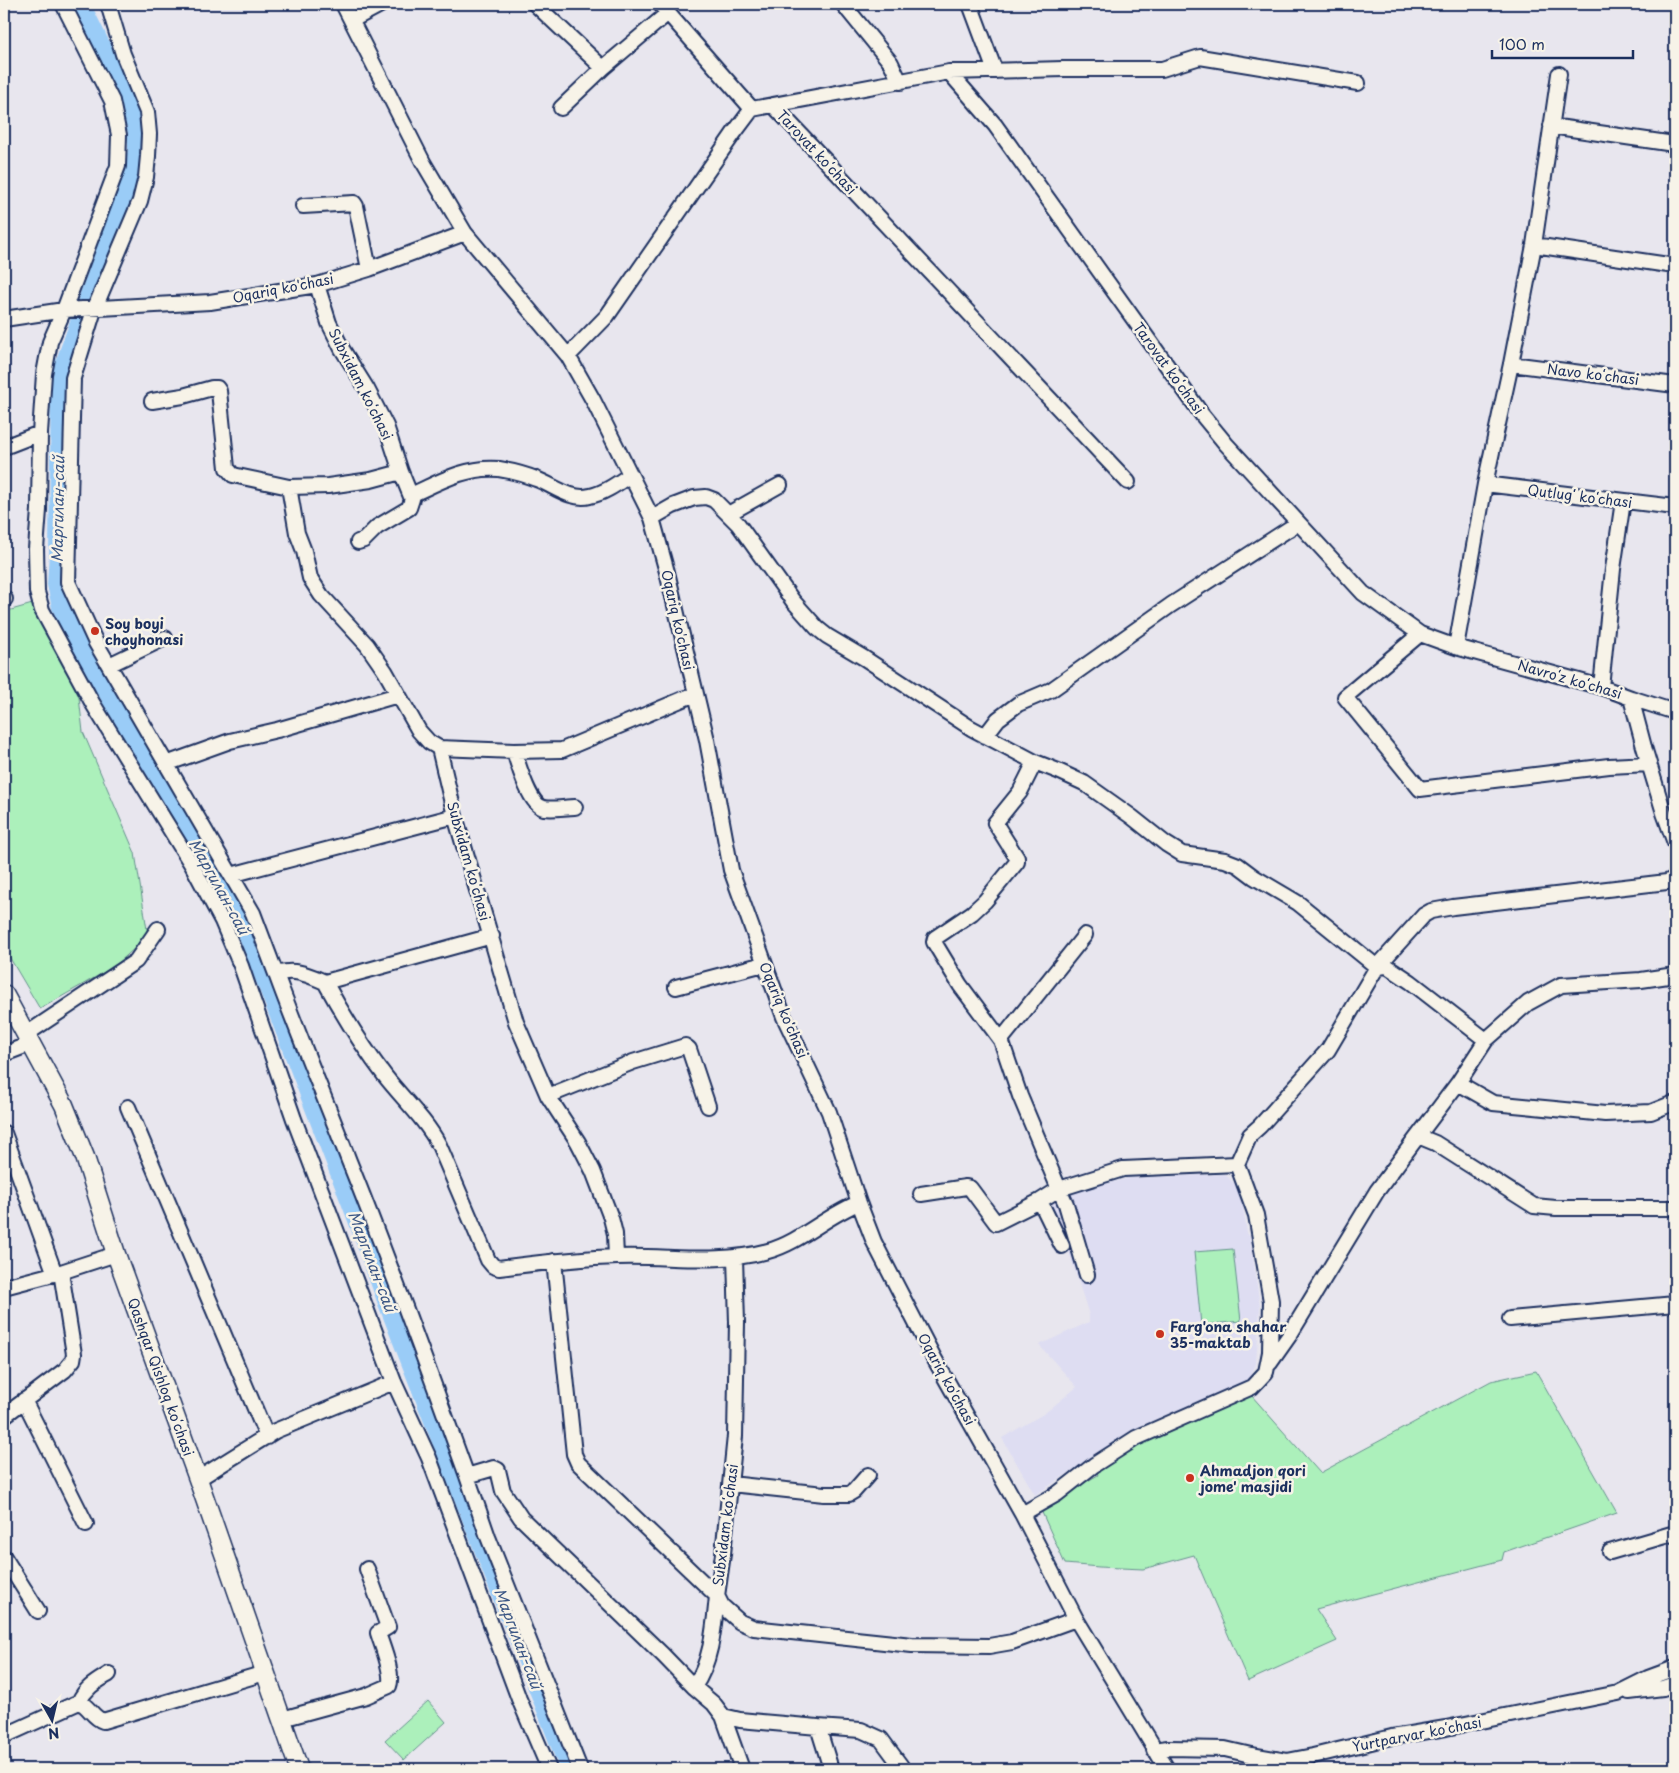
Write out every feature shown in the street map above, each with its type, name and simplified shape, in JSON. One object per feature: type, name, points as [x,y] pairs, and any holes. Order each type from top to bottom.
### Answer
[{"type":"main road","name":"Qashqar Qishloq koʻchasi","points":[[4,994],[64,1105],[85,1156],[116,1254],[198,1479],[299,1769]]},
{"type":"street","points":[[63,4],[112,100],[119,135],[118,166],[64,310],[50,342],[44,374],[40,433],[36,592],[42,610],[93,704],[192,865],[222,921],[241,966],[294,1119],[394,1382],[429,1458],[519,1698],[549,1769]]},
{"type":"street","points":[[108,4],[123,54],[147,112],[148,156],[146,177],[140,201],[94,310],[73,378],[68,582],[96,643],[253,913],[303,1048],[350,1161],[488,1536],[580,1769]]},
{"type":"street","name":"Oqariq ko'chasi","points":[[343,4],[423,162],[465,233],[568,356],[593,400],[652,518],[667,572],[707,740],[731,870],[784,1017],[829,1112],[858,1203],[874,1242],[934,1358],[1022,1514],[1076,1619],[1167,1769]]},
{"type":"street","points":[[352,20],[382,4]]},
{"type":"street","points":[[535,4],[603,68]]},
{"type":"street","points":[[843,4],[891,63],[900,82]]},
{"type":"street","points":[[970,4],[995,71]]},
{"type":"street","points":[[561,108],[664,8],[752,110]]},
{"type":"street","points":[[568,356],[607,316],[752,110],[949,72],[1162,69],[1200,58],[1358,83]]},
{"type":"street","name":"Tarovat koʻchasi","points":[[949,72],[995,125],[1203,416],[1226,444],[1363,593],[1420,634]]},
{"type":"street","points":[[1456,647],[1485,484],[1534,244],[1558,74]]},
{"type":"street","name":"Tarovat koʻchasi","points":[[773,105],[1128,482]]},
{"type":"street","points":[[1551,126],[1674,144]]},
{"type":"street","points":[[303,206],[354,203],[368,269]]},
{"type":"street","name":"Oqariq ko'chasi","points":[[4,319],[64,310],[94,310],[210,302],[318,285],[368,269],[465,233]]},
{"type":"street","points":[[1534,244],[1675,266]]},
{"type":"street","name":"Subxidam koʻchasi","points":[[318,285],[329,324],[386,426],[401,472],[411,495]]},
{"type":"street","name":"Navo koʻchasi","points":[[1511,364],[1675,384]]},
{"type":"street","points":[[152,401],[217,388],[227,468],[233,475],[289,487],[328,486],[371,480],[401,472]]},
{"type":"street","points":[[4,447],[40,433]]},
{"type":"street","points":[[358,542],[364,540],[377,528],[410,507],[411,495],[462,472],[476,469],[498,469],[523,474],[562,492],[579,497],[589,497],[609,489],[630,475]]},
{"type":"street","name":"Qutlugʻ koʻchasi","points":[[1485,484],[1675,507]]},
{"type":"street","points":[[728,514],[780,485]]},
{"type":"street","points":[[289,487],[297,533],[304,551],[310,578],[321,595],[367,644],[385,671],[419,731],[429,742],[439,748],[514,751],[562,750],[695,694]]},
{"type":"street","points":[[652,518],[673,506],[694,498],[706,497],[714,500],[763,557],[793,601],[817,628],[827,636],[985,736],[1035,762],[1084,784],[1182,854],[1225,860],[1238,865],[1254,877],[1298,903],[1377,967],[1387,966],[1411,982],[1486,1040]]},
{"type":"street","points":[[1601,688],[1613,569],[1623,501]]},
{"type":"street","points":[[985,736],[998,719],[1018,704],[1051,690],[1171,605],[1298,523]]},
{"type":"street","points":[[1420,634],[1345,697],[1420,789],[1609,766],[1649,764]]},
{"type":"street","name":"Navroʻz koʻchasi","points":[[1420,634],[1456,647],[1632,698],[1649,764],[1675,843]]},
{"type":"street","points":[[109,665],[165,638]]},
{"type":"street","points":[[166,764],[230,742],[398,695]]},
{"type":"street","points":[[1632,698],[1675,712]]},
{"type":"street","name":"Subxidam koʻchasi","points":[[439,748],[455,816],[516,1022],[548,1096],[578,1142],[593,1171],[611,1218],[615,1234],[616,1257]]},
{"type":"street","points":[[514,751],[523,779],[536,805],[543,808],[575,807]]},
{"type":"street","points":[[1035,762],[1020,792],[995,823],[1017,858],[1017,862],[985,901],[972,913],[935,938],[934,942],[960,985],[1001,1040],[1020,1096],[1066,1204],[1087,1275]]},
{"type":"street","points":[[231,875],[455,816]]},
{"type":"street","points":[[1022,1514],[1057,1494],[1094,1465],[1136,1438],[1252,1387],[1266,1372],[1270,1352],[1271,1301],[1256,1215],[1237,1164],[1250,1135],[1328,1050],[1377,967],[1424,916],[1431,911],[1666,882],[1675,878]]},
{"type":"street","points":[[4,1054],[28,1039],[136,961],[158,929]]},
{"type":"street","points":[[1001,1040],[1085,935]]},
{"type":"street","points":[[325,982],[492,936]]},
{"type":"street","points":[[676,987],[764,964]]},
{"type":"street","points":[[276,974],[286,971],[299,971],[325,982],[347,1022],[385,1076],[431,1130],[488,1260],[493,1266],[499,1268],[616,1257],[700,1260],[735,1258],[770,1250],[784,1244],[842,1209],[858,1203]]},
{"type":"street","points":[[1267,1366],[1290,1336],[1346,1239],[1377,1191],[1458,1082],[1486,1040],[1528,1003],[1561,986],[1641,980],[1675,975]]},
{"type":"street","points":[[548,1096],[633,1062],[685,1046],[689,1049],[708,1106]]},
{"type":"street","points":[[1458,1082],[1493,1103],[1555,1110],[1605,1114],[1651,1112],[1674,1102]]},
{"type":"street","points":[[128,1107],[267,1437]]},
{"type":"street","points":[[4,1133],[58,1273],[74,1354],[73,1360],[65,1370],[4,1416]]},
{"type":"street","points":[[1418,1136],[1435,1143],[1534,1206],[1556,1208],[1675,1208]]},
{"type":"street","points":[[921,1194],[970,1188],[996,1223],[1040,1201],[1059,1189],[1123,1169],[1237,1164]]},
{"type":"street","points":[[1040,1201],[1062,1246]]},
{"type":"street","points":[[4,1287],[58,1273],[116,1254]]},
{"type":"street","name":"Subxidam koʻchasi","points":[[735,1258],[736,1396],[731,1484],[717,1596],[722,1606],[740,1622],[754,1628],[912,1645],[1001,1645],[1076,1619]]},
{"type":"street","points":[[554,1262],[574,1454],[578,1463],[717,1596],[712,1638],[701,1676],[694,1687]]},
{"type":"street","points":[[1510,1319],[1675,1304]]},
{"type":"street","points":[[198,1479],[280,1429],[394,1382]]},
{"type":"street","points":[[24,1400],[86,1524]]},
{"type":"street","points":[[467,1476],[494,1468],[498,1470],[502,1491],[521,1518],[663,1654],[694,1687],[714,1704],[723,1716],[742,1769]]},
{"type":"street","points":[[731,1484],[824,1494],[849,1494],[854,1492],[868,1475]]},
{"type":"street","points":[[1610,1552],[1675,1533]]},
{"type":"street","points":[[4,1556],[38,1612]]},
{"type":"street","points":[[282,1720],[366,1696],[389,1686],[391,1681],[388,1666],[378,1633],[388,1628],[368,1569]]},
{"type":"street","name":"Yurtparvar koʻchasi","points":[[1154,1750],[1168,1748],[1225,1749],[1286,1760],[1313,1756],[1392,1737],[1618,1693],[1648,1678],[1675,1668]]},
{"type":"street","points":[[79,1702],[85,1704],[99,1720],[103,1721],[265,1673]]},
{"type":"street","points":[[4,1736],[79,1702],[89,1686],[109,1674]]},
{"type":"street","points":[[1618,1693],[1663,1688],[1675,1684]]},
{"type":"street","points":[[723,1716],[740,1720],[861,1730],[881,1739],[901,1766]]},
{"type":"street","points":[[818,1727],[830,1769]]},
{"type":"shaded area","name":"Farg'ona shahar 35-maktab","points":[[1225,1174],[1240,1189],[1247,1233],[1250,1237],[1260,1307],[1256,1364],[1248,1380],[1140,1426],[1035,1495],[1002,1438],[1045,1413],[1077,1387],[1039,1345],[1089,1322],[1089,1315],[1068,1249],[1049,1206],[1076,1191],[1129,1178]]},
{"type":"green space","points":[[36,603],[77,680],[83,732],[135,853],[148,936],[115,966],[40,1009],[4,948],[4,612]]},
{"type":"green space","points":[[1233,1249],[1241,1321],[1201,1325],[1194,1252]]},
{"type":"green space","points":[[1536,1371],[1617,1513],[1504,1552],[1502,1560],[1316,1609],[1337,1641],[1248,1681],[1194,1555],[1143,1569],[1065,1564],[1040,1508],[1098,1475],[1096,1470],[1151,1434],[1251,1395],[1320,1473],[1491,1381]]},
{"type":"green space","points":[[428,1701],[446,1722],[404,1760],[385,1740]]},
{"type":"waterway","name":"Маргилан-сай","points":[[81,4],[130,104],[137,133],[137,148],[135,161],[116,220],[60,375],[56,584],[61,607],[79,645],[243,923],[387,1303],[569,1769]]},
{"type":"place","name":"Soy boyi choyhonasi","points":[[95,631]]},
{"type":"place","name":"Farg'ona shahar 35-maktab","points":[[1160,1334]]},
{"type":"place","name":"Ahmadjon qori jome' masjidi","points":[[1190,1478]]}]
